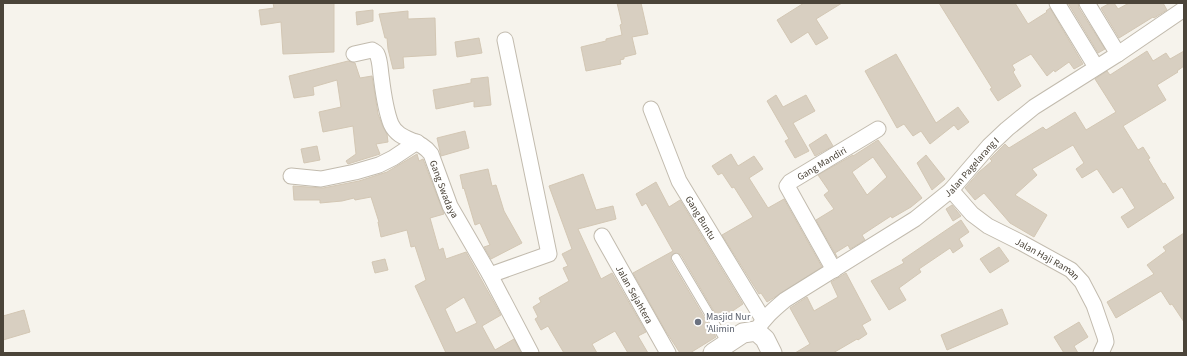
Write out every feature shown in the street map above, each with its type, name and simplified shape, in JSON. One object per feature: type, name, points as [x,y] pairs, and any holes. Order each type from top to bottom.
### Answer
[{"type":"street","points":[[1057,3],[1096,67]]},
{"type":"street","points":[[1087,3],[1118,54]]},
{"type":"street","name":"Jalan Pagelarang I","points":[[760,325],[773,310],[785,300],[915,219],[951,190],[989,146],[1007,129],[1034,107],[1118,54],[1184,9],[1180,3]]},
{"type":"street","points":[[490,275],[549,254],[505,40]]},
{"type":"street","name":"Gang Swadaya","points":[[354,54],[372,50],[376,52],[383,90],[394,130],[401,136],[417,142],[427,148],[431,154],[450,206],[490,275],[531,353]]},
{"type":"street","name":"Gang Buntu","points":[[651,109],[679,181],[760,325]]},
{"type":"street","name":"Gang Mandiri","points":[[834,270],[787,186],[790,182],[878,129]]},
{"type":"street","points":[[291,176],[320,179],[355,172],[379,165],[393,158],[417,142]]},
{"type":"street","name":"Jalan Haji Raman","points":[[951,190],[972,214],[988,226],[1071,270],[1082,282],[1094,305],[1106,342],[1101,353]]},
{"type":"street","name":"Jalan Sejahtera","points":[[602,236],[668,353]]},
{"type":"street","points":[[720,348],[743,333],[760,325],[772,353]]},
{"type":"lane","points":[[676,258],[720,348]]},
{"type":"building","points":[[273,3],[334,3],[334,52],[283,54],[281,22],[261,25],[259,10],[274,8]]},
{"type":"building","points":[[617,3],[641,3],[648,34],[632,37],[636,54],[624,57],[624,59],[620,60],[621,64],[586,71],[581,47],[606,41],[606,39],[622,35],[620,25],[622,24]]},
{"type":"building","points":[[804,3],[842,3],[816,19],[828,38],[816,45],[808,32],[791,43],[777,20]]},
{"type":"building","points":[[939,3],[1015,3],[1028,24],[1047,12],[1046,11],[1050,8],[1083,64],[1074,69],[1069,62],[1055,72],[1054,70],[1047,76],[1031,54],[1012,65],[1015,70],[1013,72],[1021,86],[998,101],[990,89],[992,88]]},
{"type":"building","points":[[1068,3],[1078,3],[1079,8],[1105,49],[1098,53]]},
{"type":"building","points":[[1110,3],[1114,3],[1118,9],[1129,3],[1163,3],[1167,10],[1119,38],[1101,8]]},
{"type":"building","points":[[373,10],[373,21],[357,25],[356,12]]},
{"type":"building","points":[[408,11],[408,19],[435,18],[436,55],[403,57],[404,68],[393,69],[387,38],[385,38],[379,14]]},
{"type":"building","points":[[479,38],[482,53],[457,57],[455,42]]},
{"type":"building","points":[[1147,51],[1153,61],[1166,53],[1170,59],[1184,51],[1184,66],[1177,71],[1178,72],[1157,85],[1166,100],[1123,126],[1138,150],[1143,147],[1150,158],[1148,159],[1163,184],[1165,183],[1174,198],[1128,228],[1121,217],[1135,208],[1122,187],[1113,193],[1097,169],[1082,178],[1076,169],[1084,163],[1073,145],[1032,169],[1037,175],[1015,195],[1047,215],[1034,237],[1010,223],[984,193],[975,200],[965,188],[979,172],[992,161],[990,159],[1005,144],[1009,148],[1043,127],[1046,130],[1075,112],[1086,130],[1116,112],[1095,79],[1107,71],[1110,75]]},
{"type":"building","points":[[896,54],[936,123],[958,107],[969,122],[958,130],[954,125],[930,144],[921,131],[913,136],[904,124],[897,128],[865,71]]},
{"type":"building","points":[[348,61],[355,63],[360,78],[372,76],[378,114],[387,134],[388,142],[376,144],[380,154],[348,164],[346,161],[356,154],[353,126],[323,132],[319,112],[341,107],[337,80],[313,87],[314,95],[294,98],[289,76]]},
{"type":"building","points":[[488,77],[491,105],[474,107],[474,101],[436,109],[433,90],[471,83],[471,79]]},
{"type":"building","points":[[776,95],[783,107],[806,95],[815,111],[793,123],[809,151],[795,158],[785,141],[789,139],[767,101]]},
{"type":"building","points":[[465,131],[469,148],[441,156],[437,138]]},
{"type":"building","points":[[826,134],[833,146],[815,156],[809,145]]},
{"type":"building","points":[[878,140],[922,198],[911,207],[892,218],[891,216],[862,235],[865,240],[850,249],[848,245],[835,253],[837,257],[816,220],[834,209],[824,195],[829,191],[818,175],[853,156]],"holes":[[[873,157],[887,177],[867,195],[852,172]]]},
{"type":"building","points":[[317,146],[320,160],[304,163],[301,149]]},
{"type":"building","points":[[417,154],[419,161],[423,159],[444,214],[430,218],[439,250],[443,248],[446,259],[466,252],[501,315],[482,326],[495,350],[514,339],[521,353],[446,353],[415,286],[426,280],[415,246],[411,247],[407,230],[381,237],[379,222],[371,197],[320,203],[320,200],[294,200],[293,186],[323,188],[359,181],[387,172]],"holes":[[[464,297],[477,323],[456,333],[445,309]]]},
{"type":"building","points":[[731,154],[738,166],[754,156],[763,169],[749,178],[768,208],[784,199],[822,267],[767,302],[761,293],[759,294],[722,235],[753,217],[734,187],[732,188],[722,173],[718,175],[712,166]]},
{"type":"building","points":[[926,155],[945,179],[932,190],[917,163]]},
{"type":"building","points":[[488,169],[492,186],[496,185],[504,211],[522,243],[491,259],[484,247],[490,245],[480,223],[475,225],[460,175]]},
{"type":"building","points":[[583,174],[596,210],[613,206],[616,219],[578,229],[601,279],[612,273],[646,332],[638,336],[648,353],[628,353],[615,331],[592,344],[597,353],[564,353],[548,326],[541,330],[535,319],[538,317],[533,307],[541,302],[539,298],[569,281],[563,268],[568,266],[562,254],[572,249],[549,186]]},
{"type":"building","points":[[656,182],[669,207],[680,200],[743,304],[719,320],[681,255],[676,253],[673,254],[671,261],[716,337],[690,353],[680,353],[665,330],[633,273],[673,251],[646,203],[642,206],[636,194]]},
{"type":"building","points":[[952,205],[961,216],[953,221],[946,209]]},
{"type":"building","points":[[961,220],[969,232],[959,239],[963,246],[953,253],[950,248],[919,269],[921,272],[899,288],[906,300],[889,310],[871,281],[904,263],[902,260]]},
{"type":"building","points":[[1184,233],[1184,322],[1161,291],[1116,318],[1107,302],[1154,274],[1147,265],[1166,251],[1163,247]]},
{"type":"building","points":[[999,247],[1009,261],[990,273],[980,259]]},
{"type":"building","points":[[385,259],[388,270],[375,273],[372,262]]},
{"type":"building","points":[[846,273],[871,320],[862,325],[867,334],[833,353],[795,353],[810,344],[790,308],[807,297],[814,311],[838,297],[831,282]]},
{"type":"building","points":[[1002,309],[1008,324],[947,350],[941,335]]},
{"type":"building","points":[[24,310],[30,332],[3,340],[3,316]]},
{"type":"building","points":[[1079,322],[1088,337],[1074,346],[1078,353],[1064,353],[1054,337]]},
{"type":"place","name":"Masjid Nur 'Alimin","points":[[698,322]]}]
